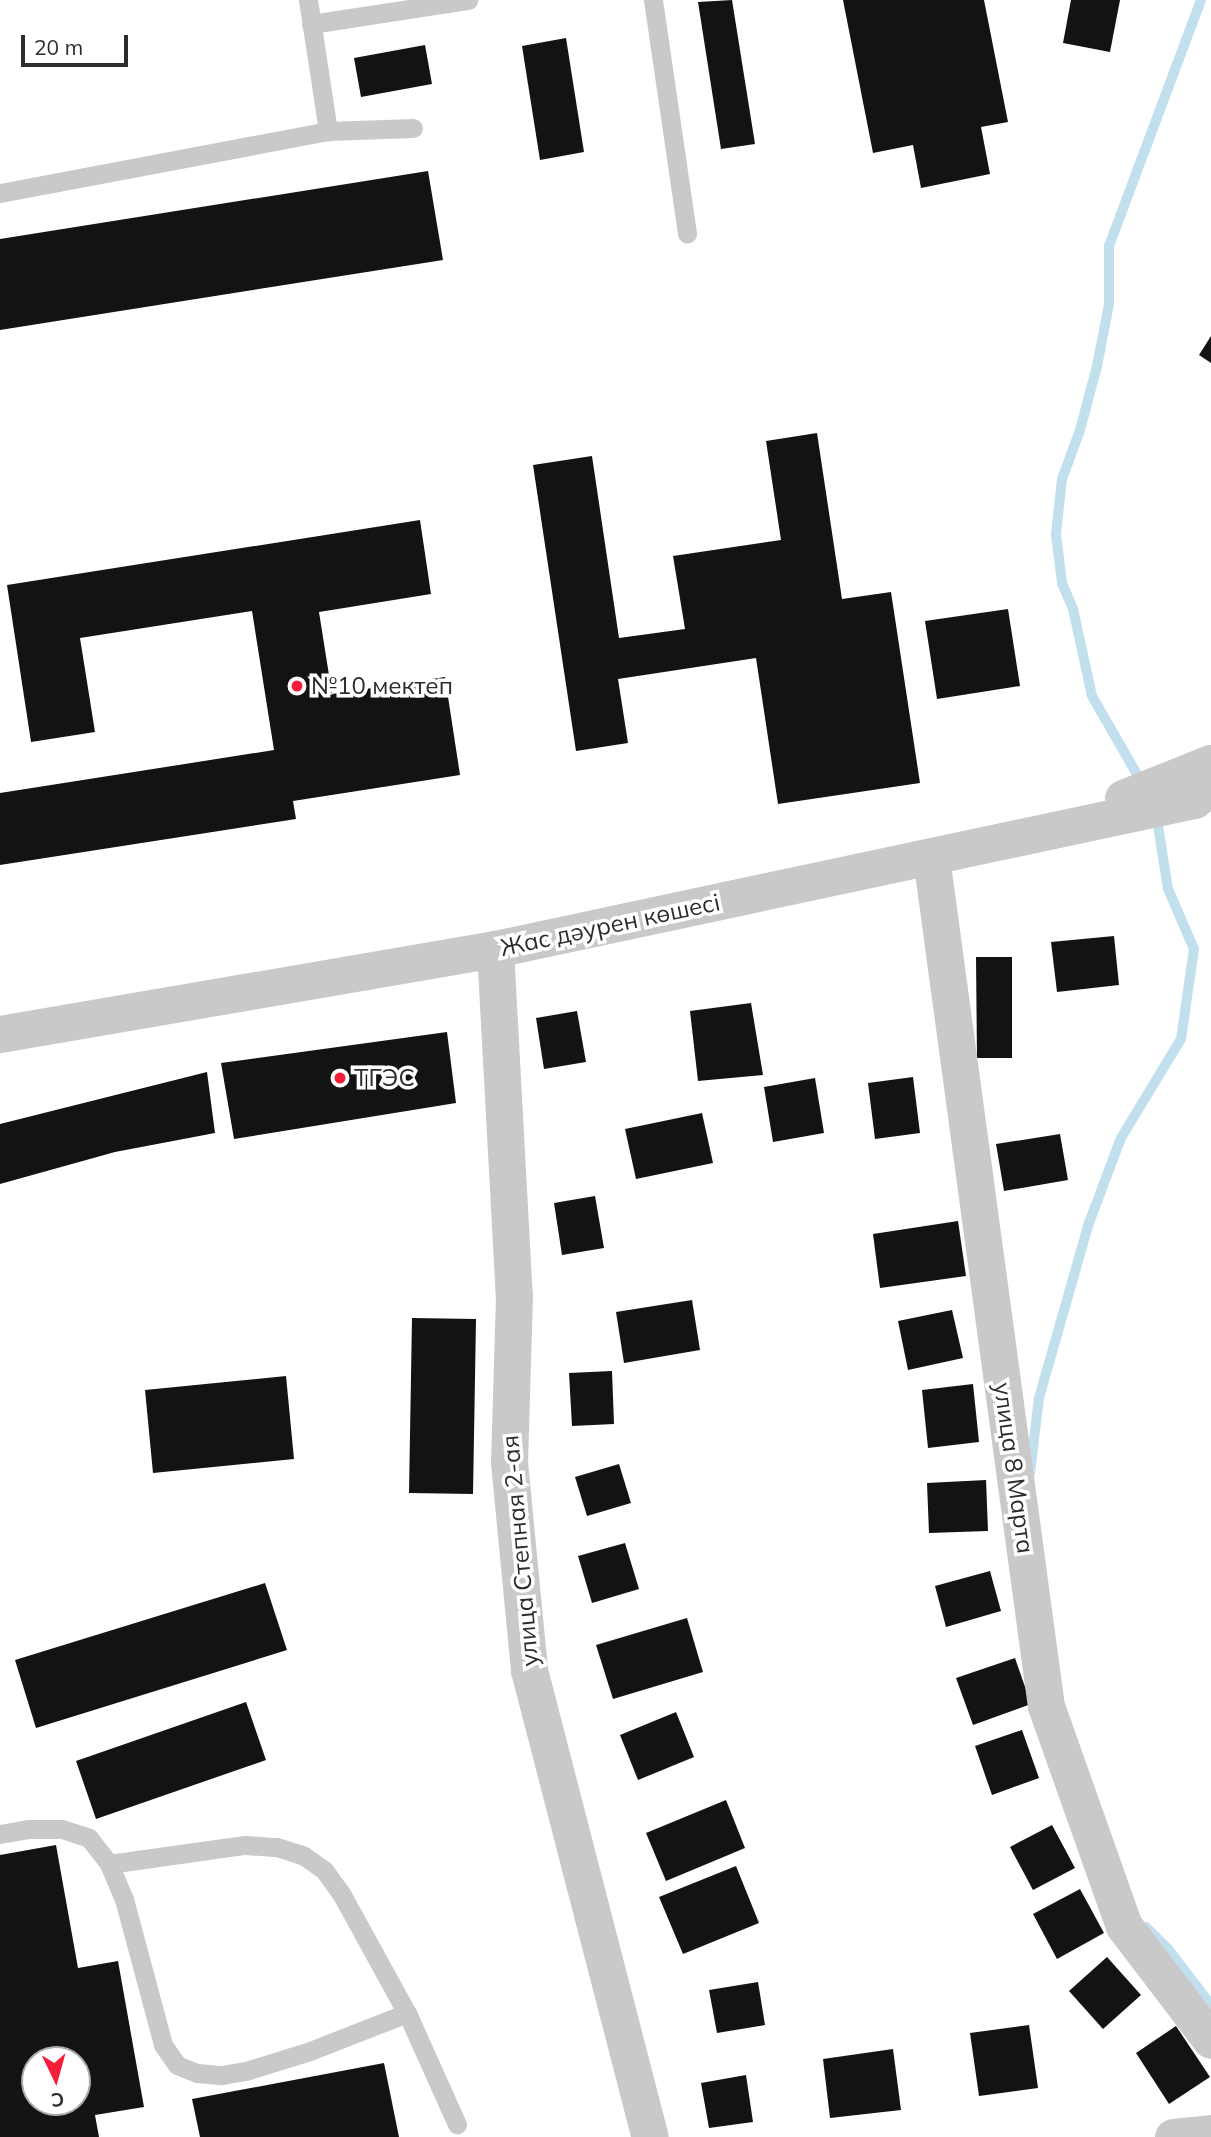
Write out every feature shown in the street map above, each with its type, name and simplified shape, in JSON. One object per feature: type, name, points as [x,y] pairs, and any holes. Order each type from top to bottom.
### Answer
[{"type":"street","points":[[1087,813],[1210,775]]},
{"type":"street","name":"Жас дәурен көшесі","points":[[0,1034],[495,949],[931,857],[1194,800],[1210,775]]},
{"type":"street","name":"улица 8 Марта","points":[[931,857],[1046,1706],[1124,1926],[1211,2040]]},
{"type":"street","name":"улица Степная 2-ая","points":[[495,949],[514,1295],[509,1462],[529,1670],[650,2137]]},
{"type":"street","points":[[1173,2137],[1211,2133]]},
{"type":"lane","points":[[308,0],[328,131]]},
{"type":"lane","points":[[311,24],[468,0]]},
{"type":"lane","points":[[653,0],[687,234]]},
{"type":"lane","points":[[0,193],[328,131],[413,128]]},
{"type":"lane","points":[[0,1834],[28,1829],[62,1829],[89,1838],[109,1864],[124,1899],[163,2045],[177,2065],[197,2073],[222,2075],[249,2070],[310,2051],[407,2013]]},
{"type":"lane","points":[[109,1864],[245,1845],[277,1847],[304,1856],[324,1870],[342,1895],[407,2013],[457,2124]]},
{"type":"building","points":[[732,0],[755,144],[721,149],[698,2]]},
{"type":"building","points":[[843,0],[984,0],[1008,122],[981,127],[990,174],[921,188],[913,145],[873,153]]},
{"type":"building","points":[[1071,0],[1120,0],[1110,52],[1063,43]]},
{"type":"building","points":[[566,38],[584,152],[540,160],[522,46]]},
{"type":"building","points":[[425,45],[432,84],[361,97],[354,58]]},
{"type":"building","points":[[428,171],[443,260],[0,330],[0,239]]},
{"type":"building","points":[[1211,336],[1211,363],[1199,355]]},
{"type":"building","points":[[817,433],[842,599],[891,592],[920,783],[778,804],[756,658],[618,679],[628,743],[576,751],[533,465],[592,456],[619,638],[685,629],[673,556],[781,540],[766,441]]},
{"type":"building","name":"№10 мектеп","points":[[420,520],[431,594],[319,612],[332,694],[445,677],[460,775],[293,801],[296,819],[0,865],[0,793],[274,750],[252,611],[80,638],[95,732],[31,742],[7,585]]},
{"type":"building","points":[[1008,609],[1020,686],[937,699],[925,621]]},
{"type":"building","points":[[1114,936],[1119,985],[1057,992],[1051,942]]},
{"type":"building","points":[[976,957],[1012,957],[1012,1058],[977,1058]]},
{"type":"building","points":[[751,1003],[763,1075],[698,1081],[690,1011]]},
{"type":"building","points":[[577,1011],[586,1062],[544,1069],[536,1018]]},
{"type":"building","points":[[447,1032],[456,1103],[234,1139],[221,1063]]},
{"type":"building","points":[[207,1072],[215,1133],[115,1152],[0,1184],[0,1124]]},
{"type":"building","points":[[913,1077],[920,1133],[875,1139],[868,1083]]},
{"type":"building","points":[[815,1078],[824,1133],[773,1142],[764,1087]]},
{"type":"building","points":[[702,1113],[713,1163],[636,1179],[625,1129]]},
{"type":"building","points":[[1060,1134],[1068,1180],[1004,1191],[996,1144]]},
{"type":"building","points":[[595,1196],[604,1248],[562,1255],[554,1203]]},
{"type":"building","points":[[958,1221],[966,1276],[880,1288],[873,1234]]},
{"type":"building","points":[[692,1300],[700,1350],[624,1363],[616,1312]]},
{"type":"building","points":[[952,1310],[963,1358],[908,1370],[898,1321]]},
{"type":"building","points":[[412,1318],[476,1319],[473,1494],[409,1493]]},
{"type":"building","points":[[612,1371],[614,1424],[572,1426],[569,1373]]},
{"type":"building","points":[[286,1376],[294,1459],[153,1473],[145,1390]]},
{"type":"building","points":[[973,1384],[979,1442],[928,1448],[922,1390]]},
{"type":"building","points":[[619,1464],[631,1503],[587,1516],[575,1477]]},
{"type":"building","points":[[986,1480],[988,1531],[929,1533],[927,1483]]},
{"type":"building","points":[[625,1543],[639,1589],[592,1603],[578,1556]]},
{"type":"building","points":[[990,1571],[1001,1611],[946,1627],[935,1586]]},
{"type":"building","points":[[265,1583],[287,1650],[36,1728],[15,1660]]},
{"type":"building","points":[[687,1618],[703,1672],[613,1699],[596,1645]]},
{"type":"building","points":[[1015,1658],[1031,1704],[973,1725],[956,1678]]},
{"type":"building","points":[[246,1702],[266,1760],[96,1819],[76,1761]]},
{"type":"building","points":[[676,1712],[694,1757],[638,1780],[620,1735]]},
{"type":"building","points":[[1022,1730],[1039,1778],[992,1795],[975,1746]]},
{"type":"building","points":[[726,1800],[745,1848],[666,1881],[646,1833]]},
{"type":"building","points":[[1052,1825],[1075,1868],[1033,1890],[1010,1847]]},
{"type":"building","points":[[56,1845],[78,1968],[118,1961],[144,2107],[95,2115],[99,2137],[0,2137],[0,1855]]},
{"type":"building","points":[[736,1866],[759,1923],[683,1954],[659,1897]]},
{"type":"building","points":[[1080,1889],[1104,1933],[1057,1959],[1033,1914]]},
{"type":"building","points":[[1107,1957],[1141,1995],[1103,2029],[1069,1991]]},
{"type":"building","points":[[758,1982],[765,2025],[717,2033],[709,1990]]},
{"type":"building","points":[[1029,2025],[1038,2088],[979,2096],[970,2033]]},
{"type":"building","points":[[1176,2026],[1210,2077],[1169,2104],[1136,2053]]},
{"type":"building","points":[[893,2049],[901,2110],[830,2118],[823,2059]]},
{"type":"building","points":[[384,2063],[399,2137],[200,2137],[192,2099]]},
{"type":"building","points":[[746,2075],[753,2122],[709,2128],[701,2083]]},
{"type":"waterway","points":[[1142,783],[1092,696],[1073,609],[1062,583],[1056,534],[1062,479],[1080,430],[1097,366],[1109,304],[1109,246],[1201,0]]},
{"type":"waterway","points":[[1030,1473],[1039,1398],[1089,1223],[1121,1138],[1181,1039],[1194,949],[1168,889],[1156,813]]},
{"type":"waterway","points":[[1146,1927],[1169,1950],[1211,2005]]},
{"type":"place","name":"№10 мектеп","points":[[297,686]]},
{"type":"place","name":"ТГЭС","points":[[340,1078]]}]
